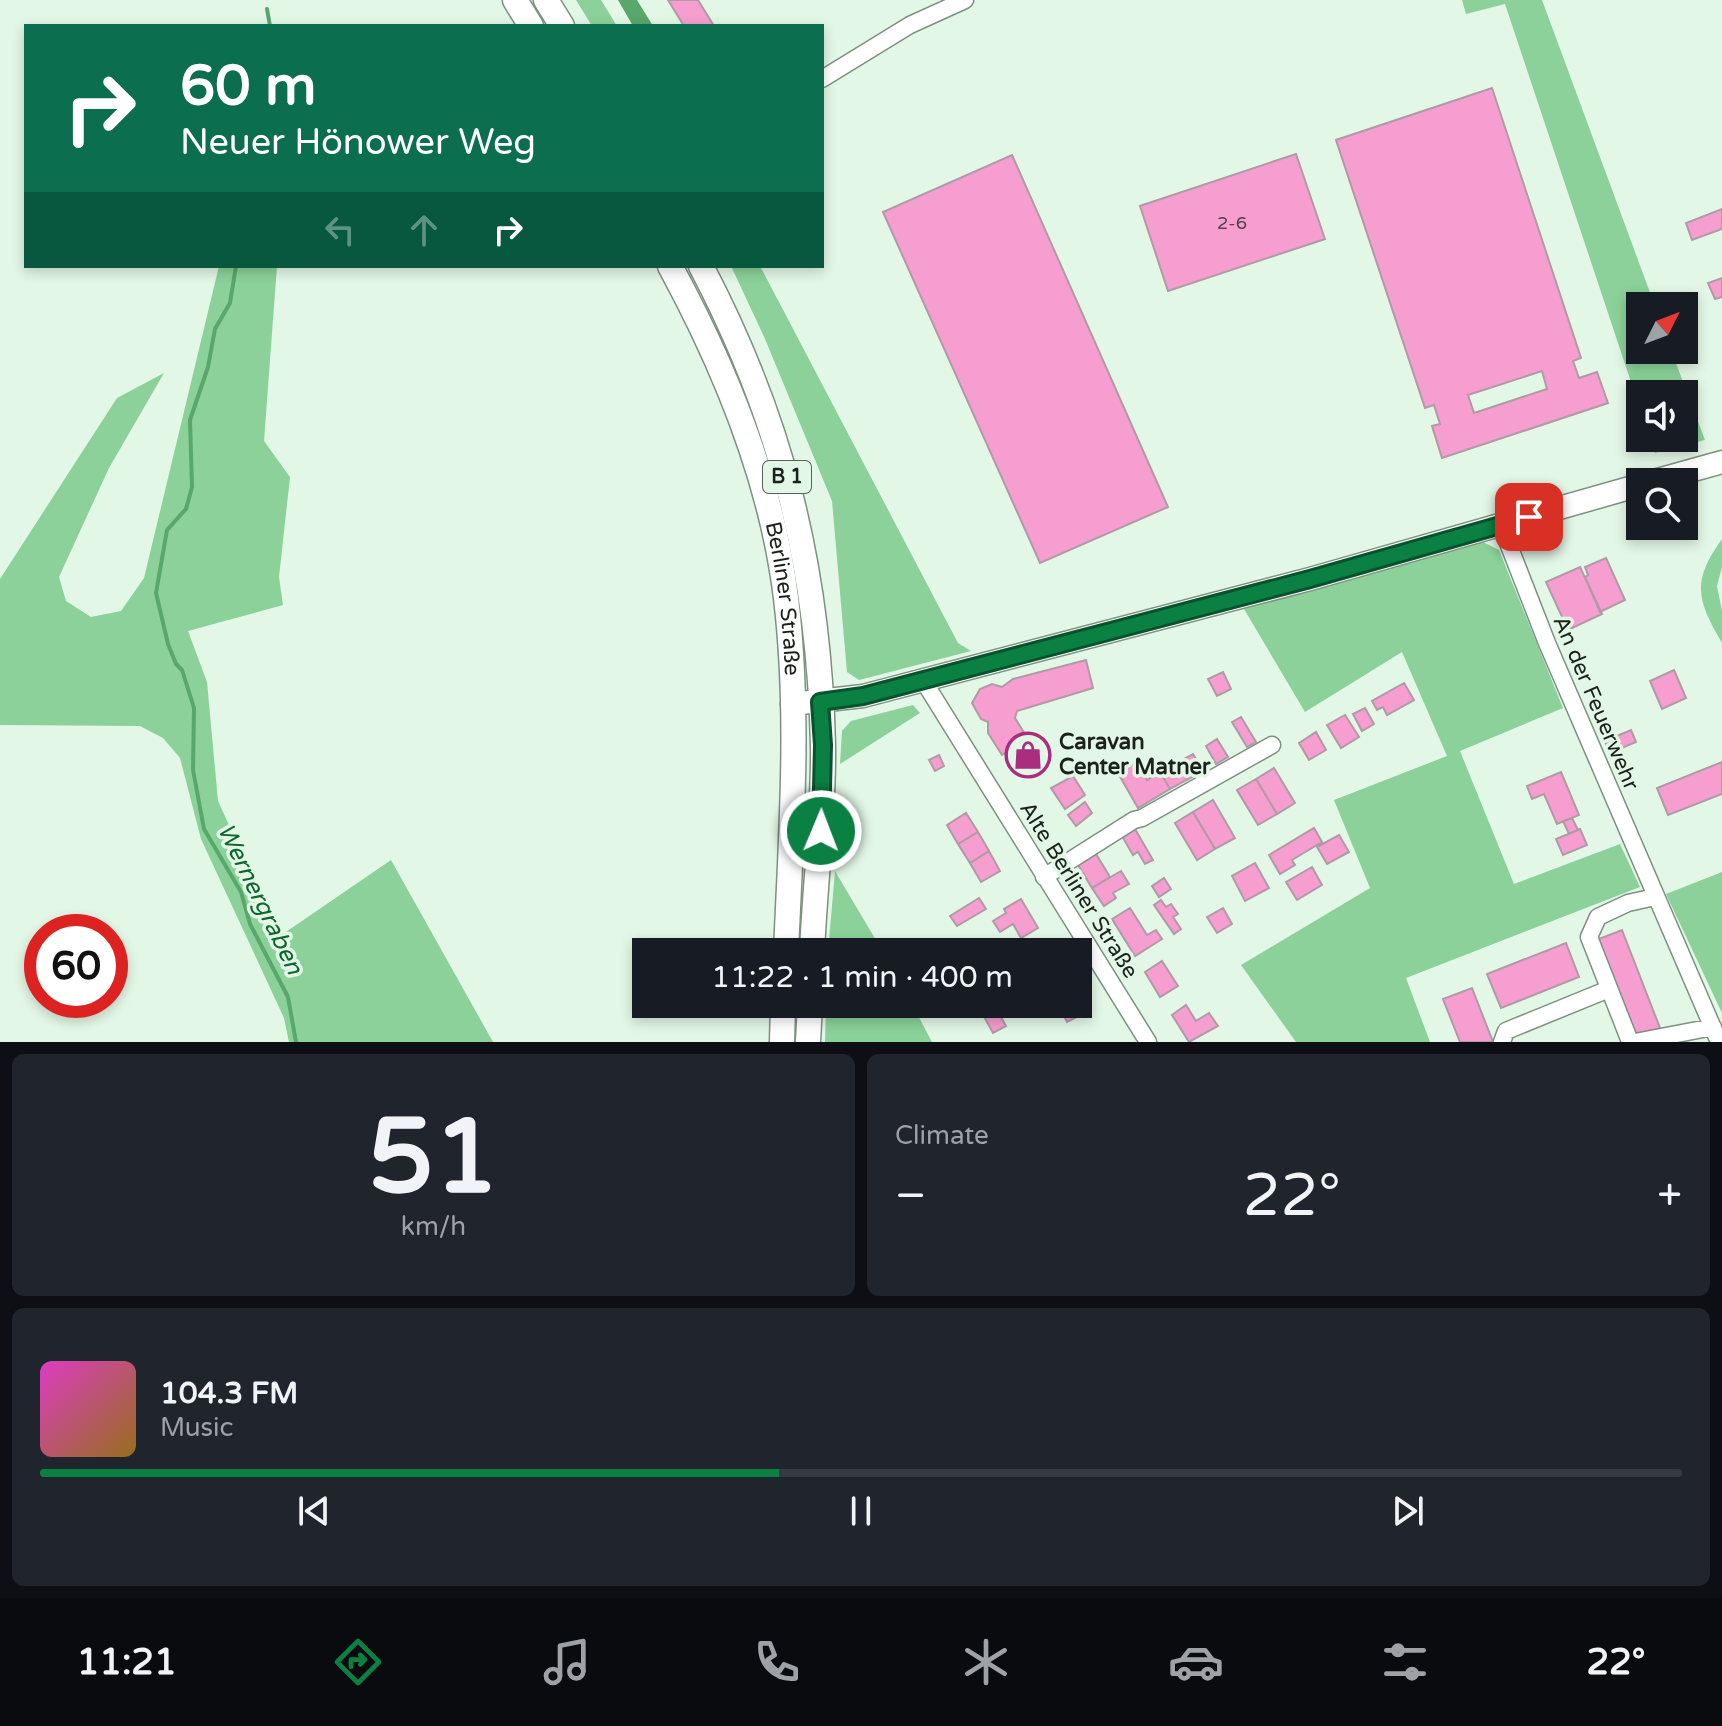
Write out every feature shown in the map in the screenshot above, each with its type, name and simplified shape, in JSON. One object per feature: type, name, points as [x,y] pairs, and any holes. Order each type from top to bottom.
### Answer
[{"type":"main road","points":[[515,0],[530,24]]},
{"type":"main road","points":[[546,0],[561,24]]},
{"type":"main road","name":"Berliner Straße","points":[[671,268],[725,379],[765,493],[786,596],[792,662],[786,938]]},
{"type":"main road","name":"Berliner Straße","points":[[702,268],[753,374],[789,483],[802,539],[810,593],[823,745],[821,831],[813,938]]},
{"type":"main road","points":[[1698,469],[1722,462]]},
{"type":"main road","points":[[792,704],[863,696],[1310,579],[1626,489]]},
{"type":"main road","points":[[782,1042],[783,1018]]},
{"type":"main road","points":[[808,1042],[809,1018]]},
{"type":"street","points":[[824,78],[910,25],[965,0]]},
{"type":"street","name":"An der Feuerwehr","points":[[1501,525],[1536,616],[1716,1034],[1630,1041],[1589,937],[1598,917],[1628,903],[1655,897]]},
{"type":"street","name":"Alte Berliner Straße","points":[[923,680],[1148,1042]]},
{"type":"street","points":[[1044,877],[1134,820],[1219,777],[1272,745]]},
{"type":"street","points":[[1502,1042],[1506,1031],[1609,989]]},
{"type":"shaded area","points":[[576,0],[601,0],[616,24],[591,24]]},
{"type":"shaded area","points":[[618,0],[637,0],[652,24],[632,24]]},
{"type":"shaded area","points":[[1462,0],[1542,0],[1650,292],[1626,292],[1626,364],[1676,364],[1682,380],[1630,380],[1505,4],[1466,14]]},
{"type":"shaded area","points":[[219,268],[277,268],[264,441],[290,477],[279,577],[283,605],[188,631],[207,682],[218,801],[280,936],[391,860],[493,1042],[289,1042],[284,1018],[201,839],[180,758],[163,738],[140,726],[0,725],[0,579],[117,398],[164,373],[109,468],[59,577],[66,601],[91,617],[121,611],[144,578]]},
{"type":"shaded area","points":[[732,268],[761,268],[958,643],[971,651],[859,680],[847,672],[832,501]]},
{"type":"shaded area","points":[[1698,421],[1705,440],[1698,442]]},
{"type":"shaded area","points":[[1722,539],[1722,567],[1717,586],[1722,611],[1722,643],[1707,615],[1701,591],[1705,567]]},
{"type":"shaded area","points":[[1483,542],[1499,550],[1563,708],[1460,751],[1514,884],[1620,844],[1640,887],[1406,978],[1430,1042],[1296,1042],[1241,965],[1370,888],[1334,800],[1447,756],[1402,652],[1305,712],[1244,609]]},
{"type":"shaded area","points":[[913,705],[920,713],[840,764],[842,731],[851,721]]},
{"type":"shaded area","points":[[835,871],[875,938],[829,938]]},
{"type":"shaded area","points":[[1722,872],[1722,1013],[1666,894]]},
{"type":"shaded area","points":[[826,1018],[919,1018],[932,1042],[825,1042]]},
{"type":"building","points":[[668,0],[698,0],[713,24],[683,24]]},
{"type":"building","points":[[1492,88],[1581,358],[1573,361],[1579,378],[1597,372],[1608,403],[1442,458],[1432,426],[1440,424],[1434,405],[1425,408],[1336,140]],"holes":[[[1542,371],[1547,389],[1474,413],[1468,395]]]},
{"type":"building","points":[[1296,154],[1325,239],[1168,291],[1140,206]]},
{"type":"building","points":[[1012,155],[1168,507],[1040,563],[883,212]]},
{"type":"building","points":[[1722,209],[1722,229],[1692,240],[1686,223]]},
{"type":"building","points":[[1722,278],[1722,297],[1715,299],[1708,283]]},
{"type":"building","points":[[1606,558],[1625,600],[1600,612],[1585,577],[1588,575],[1585,567]]},
{"type":"building","points":[[1580,567],[1602,614],[1568,630],[1546,582]]},
{"type":"building","points":[[1086,660],[1093,688],[1017,711],[1015,718],[1028,739],[1002,755],[988,733],[988,722],[981,719],[972,703],[980,689],[992,684],[1002,687],[1013,679]]},
{"type":"building","points":[[1674,670],[1686,698],[1662,709],[1650,681]]},
{"type":"building","points":[[1223,672],[1231,689],[1217,696],[1208,679]]},
{"type":"building","points":[[1404,683],[1414,700],[1387,715],[1383,707],[1377,710],[1372,701]]},
{"type":"building","points":[[1365,708],[1374,724],[1362,731],[1353,714]]},
{"type":"building","points":[[1345,715],[1359,737],[1341,748],[1327,725]]},
{"type":"building","points":[[1241,717],[1256,742],[1247,747],[1232,722]]},
{"type":"building","points":[[1631,730],[1636,742],[1610,753],[1605,741]]},
{"type":"building","points":[[1316,732],[1326,750],[1309,760],[1299,743]]},
{"type":"building","points":[[1217,739],[1228,757],[1216,764],[1206,746]]},
{"type":"building","points":[[1193,754],[1203,771],[1170,789],[1160,772]]},
{"type":"building","points":[[939,755],[944,766],[935,771],[929,760]]},
{"type":"building","points":[[1137,762],[1147,780],[1160,772],[1170,789],[1138,808],[1118,773]]},
{"type":"building","points":[[1722,762],[1722,794],[1668,815],[1657,788]]},
{"type":"building","points":[[1274,768],[1295,803],[1277,814],[1256,779]]},
{"type":"building","points":[[1561,772],[1579,815],[1557,824],[1544,794],[1532,799],[1527,786]]},
{"type":"building","points":[[1073,776],[1085,795],[1065,809],[1051,788]]},
{"type":"building","points":[[1256,779],[1277,814],[1258,825],[1237,790]]},
{"type":"building","points":[[1213,800],[1235,838],[1215,849],[1193,812]]},
{"type":"building","points":[[1085,802],[1092,813],[1076,826],[1068,815]]},
{"type":"building","points":[[1193,812],[1215,849],[1197,860],[1175,823]]},
{"type":"building","points":[[966,813],[978,832],[958,844],[947,825]]},
{"type":"building","points":[[1572,818],[1578,830],[1569,834],[1563,821]]},
{"type":"building","points":[[1314,828],[1322,842],[1292,860],[1295,865],[1280,874],[1269,855]]},
{"type":"building","points":[[1135,829],[1153,860],[1145,864],[1138,852],[1133,855],[1122,836]]},
{"type":"building","points":[[1580,829],[1587,845],[1563,855],[1556,839]]},
{"type":"building","points":[[978,832],[989,851],[970,863],[958,844]]},
{"type":"building","points":[[1339,835],[1349,852],[1327,864],[1317,847]]},
{"type":"building","points":[[989,851],[1000,871],[981,882],[970,863]]},
{"type":"building","points":[[1096,854],[1110,877],[1092,888],[1078,865]]},
{"type":"building","points":[[1255,863],[1269,888],[1245,901],[1232,876]]},
{"type":"building","points":[[1312,867],[1322,885],[1297,900],[1286,882]]},
{"type":"building","points":[[1121,871],[1129,884],[1113,893],[1116,898],[1104,906],[1092,888]]},
{"type":"building","points":[[1164,878],[1171,889],[1159,897],[1152,886]]},
{"type":"building","points":[[979,898],[986,909],[957,926],[950,916]]},
{"type":"building","points":[[1021,899],[1038,928],[1021,938],[1013,924],[1000,932],[993,921],[1006,913],[1004,909]]},
{"type":"building","points":[[1161,900],[1166,907],[1171,904],[1178,914],[1173,917],[1181,929],[1174,934],[1154,905]]},
{"type":"building","points":[[1130,908],[1147,935],[1156,930],[1162,939],[1135,956],[1112,919]]},
{"type":"building","points":[[1223,908],[1232,924],[1217,933],[1207,917]]},
{"type":"building","points":[[1622,930],[1660,1028],[1634,1038],[1596,940]]},
{"type":"building","points":[[1566,943],[1579,977],[1501,1008],[1487,974]]},
{"type":"building","points":[[1162,961],[1178,986],[1160,997],[1145,972]]},
{"type":"building","points":[[1472,988],[1493,1042],[1460,1042],[1443,999]]},
{"type":"building","points":[[1186,1005],[1196,1021],[1209,1013],[1218,1026],[1189,1042],[1172,1015]]},
{"type":"building","points":[[985,1018],[1002,1018],[1006,1026],[993,1033]]},
{"type":"waterway","name":"Wernergraben","points":[[267,9],[270,24]]},
{"type":"waterway","name":"Wernergraben","points":[[236,268],[230,303],[215,329],[208,367],[190,420],[192,487],[186,509],[167,530],[156,593],[168,644],[176,664],[182,670],[194,708],[193,770],[204,829],[241,892],[250,924],[288,997],[296,1042]]},
{"type":"place","name":"Caravan Center Matner","points":[[1028,755]]},
{"type":"route","points":[[821,831],[823,745],[820,702],[863,696],[1310,579],[1529,517]]}]
